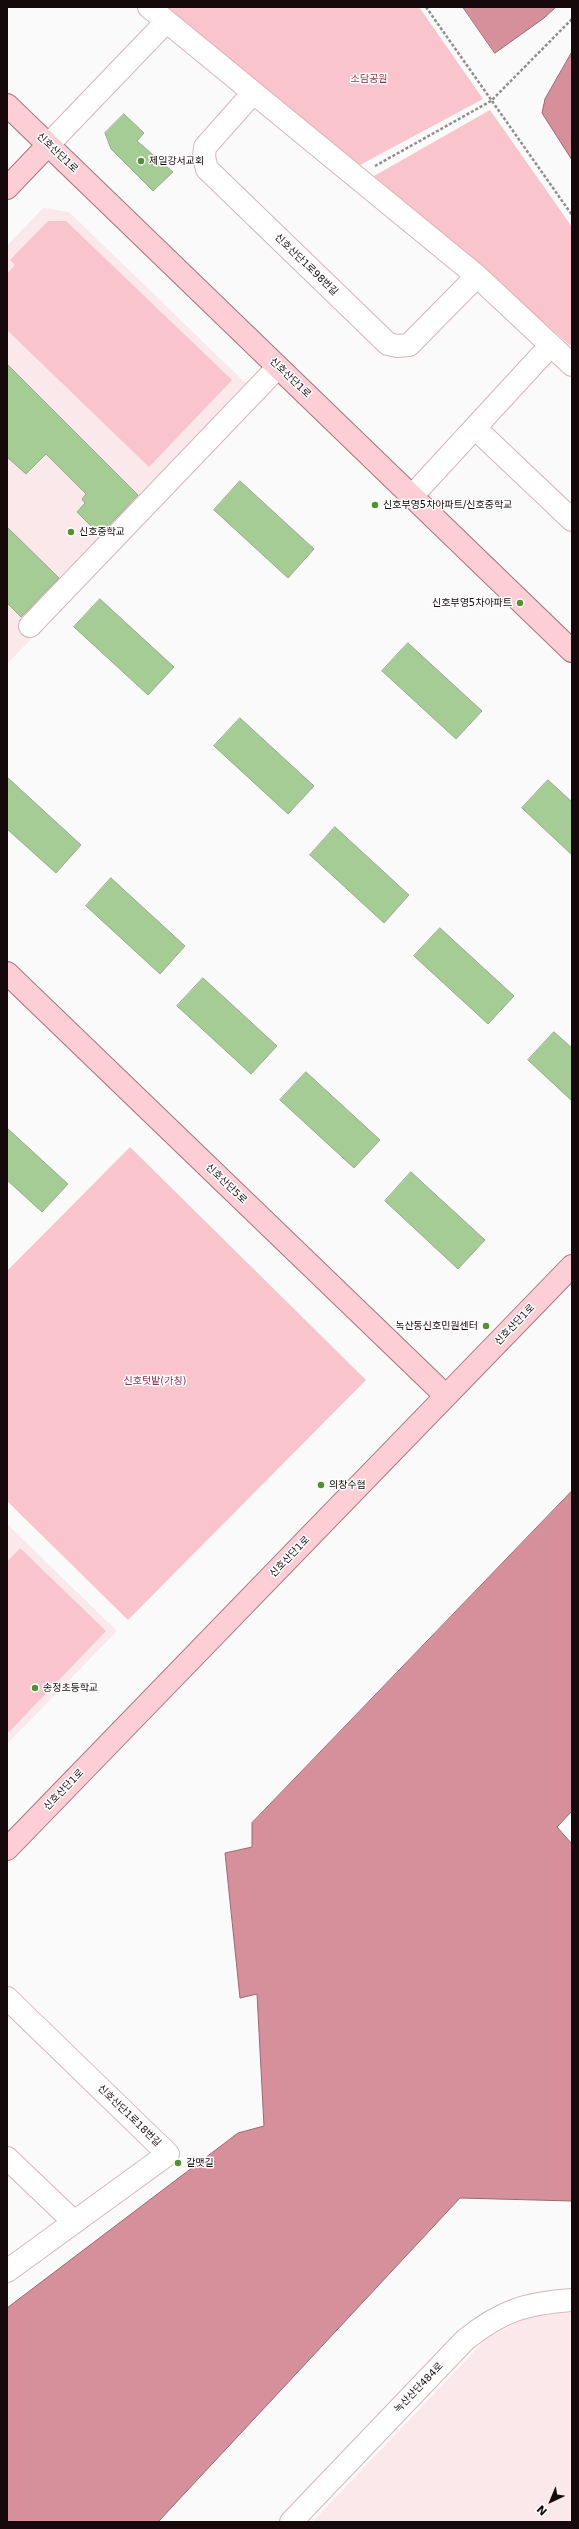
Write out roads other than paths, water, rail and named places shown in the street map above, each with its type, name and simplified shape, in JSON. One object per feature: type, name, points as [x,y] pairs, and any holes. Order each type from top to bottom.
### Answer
[{"type":"main road","name":"신호산단1로","points":[[7,105],[572,651]]},
{"type":"main road","points":[[7,188],[48,145]]},
{"type":"main road","name":"신호산단5로","points":[[7,973],[446,1396]]},
{"type":"main road","name":"신호산단1로","points":[[7,1849],[572,1266]]},
{"type":"street","points":[[149,7],[477,276],[572,365]]},
{"type":"street","points":[[48,145],[166,22]]},
{"type":"street","name":"신호산단1로98번길","points":[[253,93],[205,147],[204,157],[207,169],[388,344],[397,346],[409,344],[477,276]]},
{"type":"street","points":[[412,496],[551,345]]},
{"type":"street","points":[[30,626],[278,367]]},
{"type":"street","points":[[475,428],[572,520]]},
{"type":"street","name":"신호산단1로18번길","points":[[7,2271],[168,2154],[11,2010]]},
{"type":"street","points":[[7,2158],[74,2222]]},
{"type":"street","name":"녹산산단484로","points":[[292,2522],[470,2335],[511,2310],[540,2303],[572,2300]]},
{"type":"place","name":"제일강서교회","points":[[141,161]]},
{"type":"place","name":"신호부영5차아파트/신호중학교","points":[[375,505]]},
{"type":"place","name":"신호중학교","points":[[71,532]]},
{"type":"place","name":"신호부영5차아파트","points":[[520,603]]},
{"type":"place","name":"녹산동신호민원센터","points":[[486,1326]]},
{"type":"place","name":"의창수협","points":[[321,1485]]},
{"type":"place","name":"송정초등학교","points":[[35,1688]]},
{"type":"place","name":"갈맷길","points":[[178,2163]]},
{"type":"park label","name":"소담공원","points":[[369,79]]},
{"type":"park label","name":"신호텃밭(가칭)","points":[[155,1381]]}]
